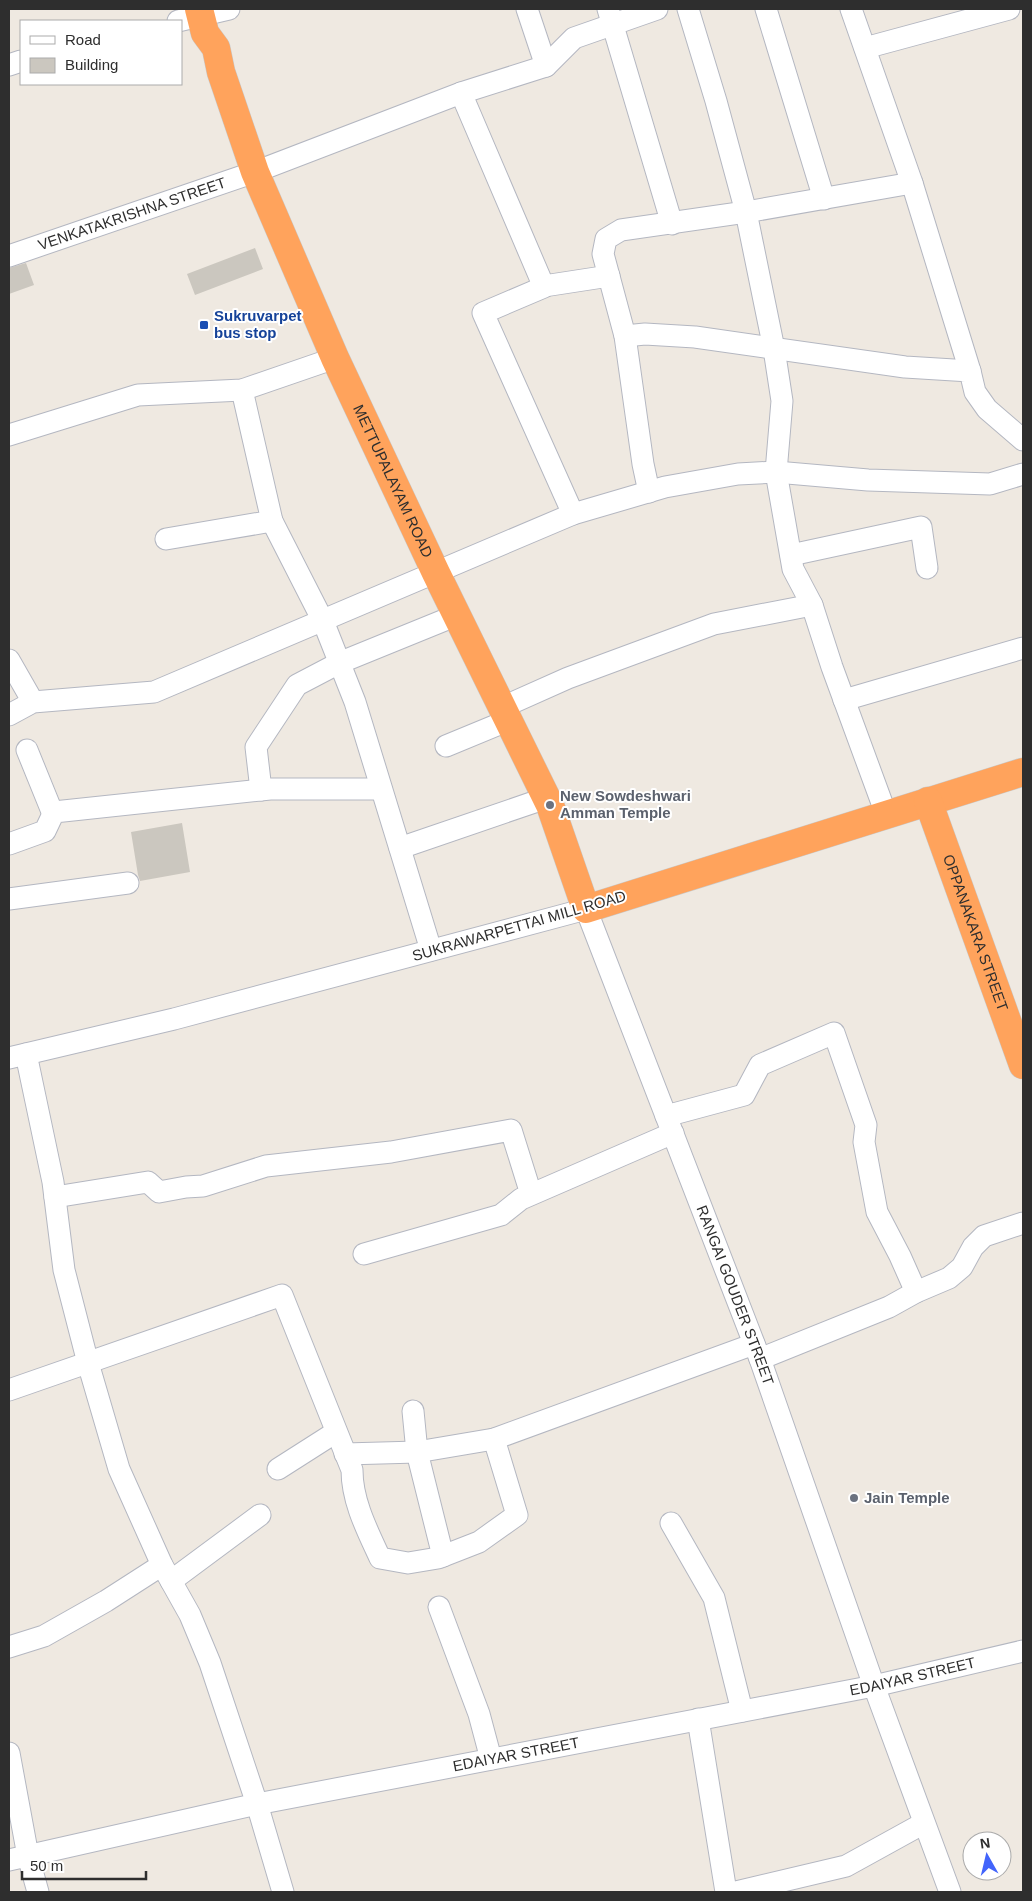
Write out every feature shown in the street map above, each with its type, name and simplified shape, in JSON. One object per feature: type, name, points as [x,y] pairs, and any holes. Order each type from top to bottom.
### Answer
[{"type":"highway","name":"METTUPALAYAM ROAD","points":[[210,12],[205,33],[216,48],[221,72],[255,172],[335,358],[436,573],[546,798],[586,908]]},
{"type":"highway","name":"SUKRAWARPETTAI MILL ROAD","points":[[586,908],[1023,772]]},
{"type":"highway","name":"OPPANAKARA STREET","points":[[928,800],[1023,1065]]},
{"type":"street","points":[[527,9],[546,66],[574,38],[610,17],[657,9]]},
{"type":"street","points":[[688,9],[716,101],[746,212],[774,349],[782,401],[776,472],[793,569],[812,605],[844,700],[886,814]]},
{"type":"street","points":[[766,9],[824,198]]},
{"type":"street","points":[[851,9],[912,183],[970,370],[975,392],[987,409],[1019,432]]},
{"type":"street","points":[[865,48],[1009,9]]},
{"type":"street","points":[[1020,9],[1023,19]]},
{"type":"street","points":[[610,17],[672,224]]},
{"type":"street","name":"VENKATAKRISHNA STREET","points":[[9,256],[255,172],[461,93],[546,66]]},
{"type":"street","points":[[461,93],[544,286]]},
{"type":"street","points":[[649,492],[625,336],[603,254],[606,239],[621,230],[672,224],[912,183]]},
{"type":"street","points":[[573,514],[483,313],[544,286],[609,276]]},
{"type":"street","points":[[625,336],[645,334],[695,337],[906,367],[970,370]]},
{"type":"street","points":[[9,435],[138,395],[242,390],[335,358]]},
{"type":"street","points":[[242,390],[272,521],[323,621],[355,702],[431,950]]},
{"type":"street","points":[[9,715],[33,702],[154,692],[573,514],[666,487],[738,474],[776,472],[868,480],[990,484],[1023,474]]},
{"type":"street","points":[[166,539],[272,521]]},
{"type":"street","points":[[791,554],[921,527],[927,568]]},
{"type":"street","points":[[446,746],[568,678],[714,624],[812,605]]},
{"type":"street","points":[[261,790],[256,747],[297,685],[339,663],[457,615]]},
{"type":"street","points":[[844,700],[1023,648]]},
{"type":"street","points":[[9,660],[33,702]]},
{"type":"street","points":[[27,750],[53,814]]},
{"type":"street","points":[[9,844],[44,832],[54,812],[261,790],[381,789]]},
{"type":"street","points":[[400,848],[546,798]]},
{"type":"street","points":[[9,899],[128,883]]},
{"type":"street","name":"SUKRAWARPETTAI MILL ROAD","points":[[18,1056],[174,1019],[586,908]]},
{"type":"street","name":"RANGAI GOUDER STREET","points":[[586,908],[757,1352],[874,1686],[950,1892]]},
{"type":"street","points":[[364,1254],[501,1215],[521,1198],[669,1124],[744,1095],[760,1065],[834,1033],[866,1125],[864,1142],[877,1212],[916,1292]]},
{"type":"street","points":[[18,1056],[55,1197],[64,1270],[88,1363],[119,1469],[166,1573],[190,1614],[210,1663],[257,1804],[283,1892]]},
{"type":"street","points":[[55,1197],[148,1182],[159,1192],[203,1186],[266,1166],[390,1152],[511,1130],[531,1194]]},
{"type":"street","points":[[345,1454],[417,1452],[494,1438],[757,1352],[889,1307],[916,1292],[949,1278],[962,1266],[972,1246],[984,1236],[1023,1223]]},
{"type":"street","points":[[9,1390],[282,1295],[352,1470],[352,1489],[366,1529],[380,1558],[408,1563],[443,1556],[479,1542],[517,1515],[494,1438]]},
{"type":"street","points":[[413,1411],[417,1452],[443,1556]]},
{"type":"street","points":[[278,1469],[336,1432]]},
{"type":"street","points":[[9,1647],[44,1636],[106,1601],[166,1573],[260,1515]]},
{"type":"street","points":[[670,1523],[714,1598],[742,1711]]},
{"type":"street","points":[[438,1607],[479,1714],[491,1759]]},
{"type":"street","name":"EDAIYAR STREET","points":[[18,1858],[257,1804],[874,1686],[1023,1651]]},
{"type":"street","points":[[698,1719],[726,1892]]},
{"type":"street","points":[[9,1753],[18,1858],[38,1892]]},
{"type":"street","points":[[736,1892],[846,1866],[924,1823]]},
{"type":"building","points":[[255,248],[263,269],[195,295],[187,274]]},
{"type":"building","points":[[26,263],[34,285],[9,294],[9,268]]},
{"type":"building","points":[[182,823],[190,872],[140,881],[131,832]]},
{"type":"place","name":"Sukruvarpet bus stop","points":[[204,325]]},
{"type":"place","name":"New Sowdeshwari Amman Temple","points":[[550,805]]},
{"type":"place","name":"Jain Temple","points":[[854,1498]]}]
